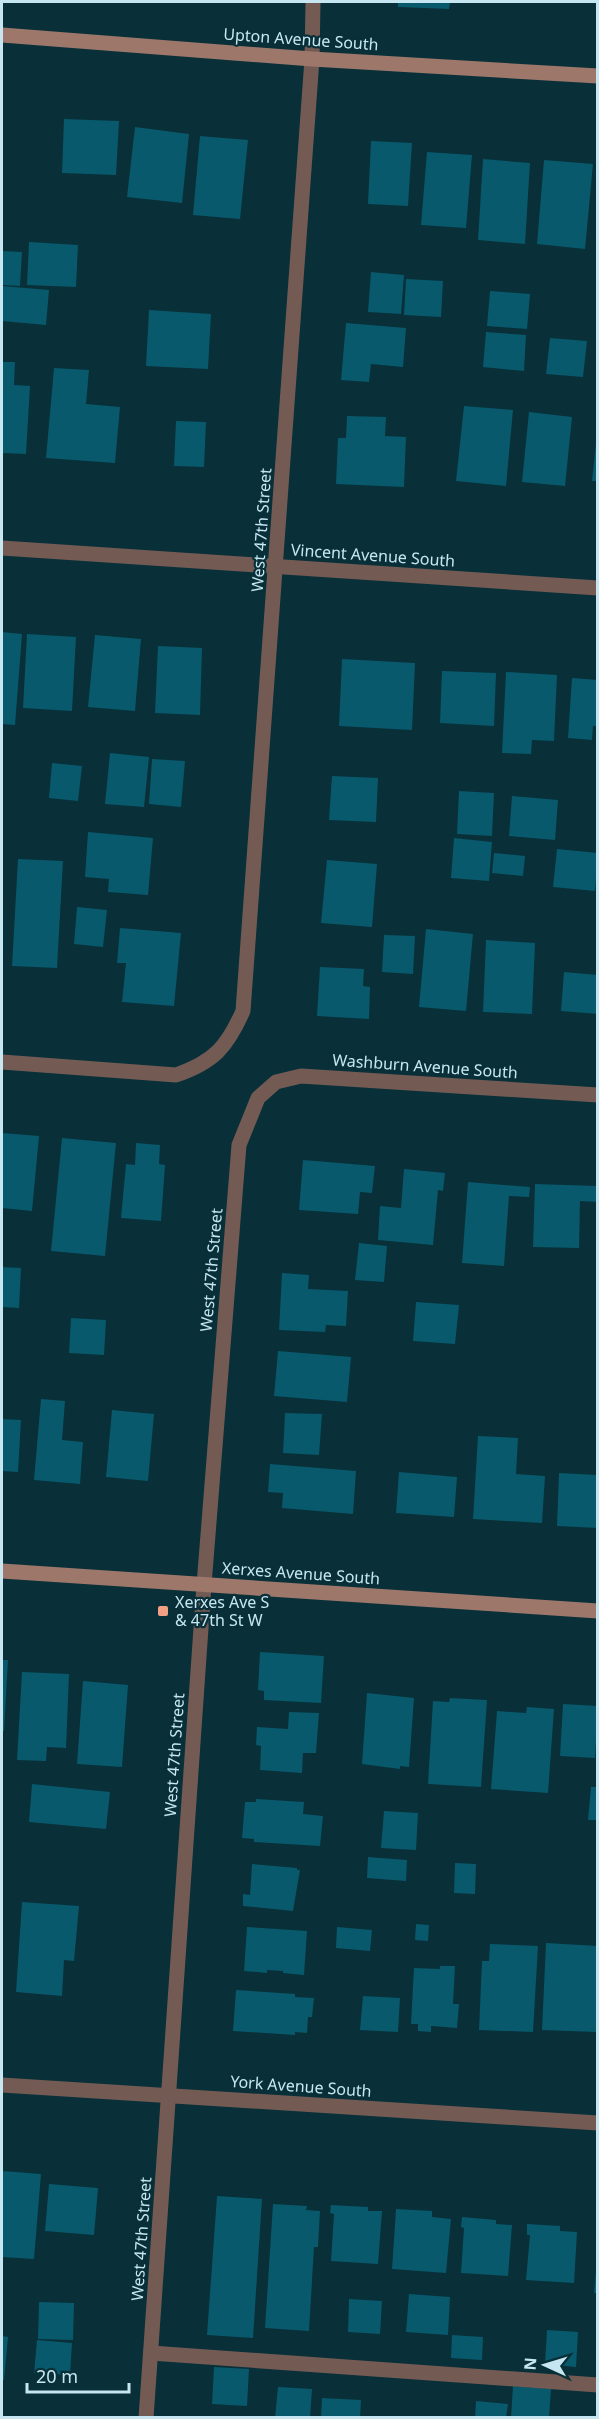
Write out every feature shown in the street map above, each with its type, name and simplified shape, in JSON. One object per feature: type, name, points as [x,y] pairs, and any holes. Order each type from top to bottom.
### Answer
[{"type":"street","name":"West 47th Street","points":[[2,1062],[176,1075],[199,1066],[217,1053],[233,1034],[243,1011],[312,59],[313,2]]},
{"type":"street","name":"Upton Avenue South","points":[[2,35],[312,59],[597,76]]},
{"type":"street","name":"Vincent Avenue South","points":[[2,548],[597,588]]},
{"type":"street","name":"Washburn Avenue South","points":[[258,1098],[276,1082],[301,1077],[597,1095]]},
{"type":"street","name":"West 47th Street","points":[[146,2418],[204,1585],[239,1145],[258,1098]]},
{"type":"street","name":"Xerxes Avenue South","points":[[2,1571],[597,1611]]},
{"type":"street","name":"York Avenue South","points":[[2,2085],[597,2123]]},
{"type":"street","points":[[151,2353],[597,2385]]},
{"type":"building","points":[[398,2],[450,2],[449,9],[398,7]]},
{"type":"building","points":[[64,119],[119,121],[116,175],[62,173]]},
{"type":"building","points":[[135,127],[189,134],[182,203],[127,197]]},
{"type":"building","points":[[200,136],[248,140],[240,219],[193,215]]},
{"type":"building","points":[[371,141],[412,143],[408,206],[368,204]]},
{"type":"building","points":[[427,152],[472,155],[466,228],[421,225]]},
{"type":"building","points":[[483,159],[530,163],[525,244],[478,240]]},
{"type":"building","points":[[544,160],[593,164],[585,249],[537,244]]},
{"type":"building","points":[[29,242],[78,245],[76,287],[27,285]]},
{"type":"building","points":[[2,251],[22,252],[20,286],[2,285]]},
{"type":"building","points":[[371,272],[404,275],[401,314],[368,312]]},
{"type":"building","points":[[406,279],[443,281],[441,317],[404,315]]},
{"type":"building","points":[[2,286],[49,290],[46,325],[2,321]]},
{"type":"building","points":[[490,291],[530,294],[527,329],[487,326]]},
{"type":"building","points":[[149,310],[211,314],[208,369],[146,366]]},
{"type":"building","points":[[346,323],[406,328],[403,367],[371,364],[369,382],[341,380]]},
{"type":"building","points":[[486,332],[526,335],[524,371],[483,367]]},
{"type":"building","points":[[550,338],[587,341],[583,377],[546,374]]},
{"type":"building","points":[[2,362],[15,362],[14,385],[30,386],[26,454],[2,453]]},
{"type":"building","points":[[54,368],[89,370],[86,404],[120,407],[115,463],[46,458]]},
{"type":"building","points":[[464,406],[513,410],[506,486],[456,481]]},
{"type":"building","points":[[529,412],[572,417],[565,486],[522,482]]},
{"type":"building","points":[[347,416],[386,417],[385,436],[406,437],[404,487],[336,484],[338,438],[346,438]]},
{"type":"building","points":[[176,421],[206,422],[204,467],[174,466]]},
{"type":"building","points":[[596,444],[598,444],[598,481],[592,481]]},
{"type":"building","points":[[2,632],[22,634],[15,725],[2,724]]},
{"type":"building","points":[[27,634],[76,637],[72,711],[23,708]]},
{"type":"building","points":[[95,635],[141,639],[135,711],[88,707]]},
{"type":"building","points":[[158,646],[202,648],[200,715],[155,713]]},
{"type":"building","points":[[342,659],[415,663],[412,730],[339,726]]},
{"type":"building","points":[[442,671],[496,673],[494,726],[440,723]]},
{"type":"building","points":[[506,672],[557,675],[554,741],[532,740],[531,754],[502,753]]},
{"type":"building","points":[[572,678],[598,680],[598,726],[593,726],[592,740],[568,738]]},
{"type":"building","points":[[110,753],[149,757],[144,807],[105,804]]},
{"type":"building","points":[[152,759],[185,761],[181,807],[149,804]]},
{"type":"building","points":[[52,763],[82,766],[78,801],[49,798]]},
{"type":"building","points":[[332,776],[378,778],[376,822],[329,820]]},
{"type":"building","points":[[459,791],[494,793],[492,836],[457,834]]},
{"type":"building","points":[[512,796],[558,800],[555,840],[509,836]]},
{"type":"building","points":[[88,832],[153,838],[148,895],[108,892],[109,879],[85,877]]},
{"type":"building","points":[[454,838],[492,842],[489,881],[451,878]]},
{"type":"building","points":[[557,849],[598,853],[595,891],[553,887]]},
{"type":"building","points":[[494,853],[525,856],[523,876],[492,873]]},
{"type":"building","points":[[18,859],[63,861],[57,968],[12,966]]},
{"type":"building","points":[[327,860],[377,864],[372,927],[321,923]]},
{"type":"building","points":[[77,907],[107,910],[103,947],[74,944]]},
{"type":"building","points":[[120,928],[181,933],[174,1006],[122,1002],[126,963],[117,963]]},
{"type":"building","points":[[426,929],[473,934],[466,1011],[419,1007]]},
{"type":"building","points":[[384,935],[415,936],[413,974],[382,972]]},
{"type":"building","points":[[486,940],[535,943],[532,1014],[483,1012]]},
{"type":"building","points":[[320,967],[364,969],[363,986],[370,987],[369,1019],[317,1016]]},
{"type":"building","points":[[564,972],[598,975],[598,1014],[561,1011]]},
{"type":"building","points":[[2,1133],[39,1136],[32,1211],[2,1208]]},
{"type":"building","points":[[62,1138],[116,1143],[105,1256],[51,1251]]},
{"type":"building","points":[[136,1143],[160,1145],[159,1164],[165,1165],[161,1221],[121,1218],[126,1164],[135,1165]]},
{"type":"building","points":[[303,1160],[375,1166],[372,1193],[360,1192],[358,1214],[299,1210]]},
{"type":"building","points":[[404,1169],[445,1173],[443,1191],[438,1190],[433,1245],[378,1240],[380,1206],[401,1208]]},
{"type":"building","points":[[468,1182],[530,1187],[529,1197],[509,1196],[504,1266],[462,1263]]},
{"type":"building","points":[[535,1184],[598,1186],[598,1202],[580,1201],[579,1248],[533,1247]]},
{"type":"building","points":[[359,1243],[387,1246],[384,1282],[355,1280]]},
{"type":"building","points":[[2,1267],[21,1268],[19,1308],[2,1307]]},
{"type":"building","points":[[282,1273],[309,1275],[308,1289],[348,1291],[346,1326],[326,1325],[325,1332],[279,1330]]},
{"type":"building","points":[[416,1302],[459,1305],[455,1344],[413,1341]]},
{"type":"building","points":[[71,1318],[106,1320],[104,1355],[69,1353]]},
{"type":"building","points":[[278,1351],[351,1357],[347,1402],[274,1396]]},
{"type":"building","points":[[41,1399],[65,1401],[62,1440],[83,1442],[80,1484],[34,1480]]},
{"type":"building","points":[[112,1410],[154,1414],[148,1481],[106,1477]]},
{"type":"building","points":[[285,1413],[322,1414],[319,1455],[283,1453]]},
{"type":"building","points":[[2,1419],[21,1420],[18,1472],[2,1471]]},
{"type":"building","points":[[478,1436],[518,1438],[516,1474],[545,1476],[542,1523],[473,1519]]},
{"type":"building","points":[[270,1464],[356,1471],[353,1514],[282,1508],[283,1493],[268,1492]]},
{"type":"building","points":[[399,1472],[457,1477],[454,1517],[396,1513]]},
{"type":"building","points":[[559,1473],[598,1475],[598,1528],[557,1526]]},
{"type":"building","points":[[260,1652],[324,1656],[321,1703],[264,1700],[264,1691],[258,1690]]},
{"type":"building","points":[[2,1660],[8,1660],[4,1731],[2,1731]]},
{"type":"building","points":[[22,1672],[69,1674],[66,1748],[47,1747],[46,1761],[17,1760]]},
{"type":"building","points":[[83,1681],[128,1685],[122,1767],[77,1764]]},
{"type":"building","points":[[367,1693],[414,1698],[409,1767],[400,1766],[400,1769],[362,1764]]},
{"type":"building","points":[[450,1698],[487,1700],[481,1787],[428,1784],[433,1701],[449,1702]]},
{"type":"building","points":[[563,1704],[598,1706],[595,1758],[560,1756]]},
{"type":"building","points":[[527,1707],[554,1709],[548,1793],[491,1789],[497,1711],[526,1713]]},
{"type":"building","points":[[289,1712],[319,1713],[316,1753],[303,1753],[302,1773],[260,1770],[261,1746],[256,1745],[257,1727],[288,1729]]},
{"type":"building","points":[[32,1784],[110,1792],[106,1829],[29,1822]]},
{"type":"building","points":[[591,1787],[598,1787],[598,1820],[588,1820]]},
{"type":"building","points":[[256,1799],[304,1802],[303,1814],[323,1816],[320,1846],[254,1842],[254,1839],[242,1838],[245,1802],[256,1802]]},
{"type":"building","points":[[384,1811],[418,1813],[416,1850],[381,1848]]},
{"type":"building","points":[[368,1857],[407,1860],[406,1881],[367,1878]]},
{"type":"building","points":[[455,1863],[476,1864],[475,1894],[454,1893]]},
{"type":"building","points":[[252,1864],[300,1870],[293,1911],[243,1906],[243,1894],[250,1895]]},
{"type":"building","points":[[22,1902],[79,1906],[74,1961],[64,1960],[62,1996],[16,1992]]},
{"type":"building","points":[[416,1924],[429,1925],[428,1941],[415,1940]]},
{"type":"building","points":[[247,1927],[307,1931],[304,1975],[283,1973],[283,1971],[267,1970],[267,1973],[244,1971]]},
{"type":"building","points":[[337,1927],[372,1930],[370,1951],[336,1948]]},
{"type":"building","points":[[546,1943],[598,1946],[596,2032],[542,2030]]},
{"type":"building","points":[[490,1944],[538,1946],[533,2032],[479,2030],[482,1961],[489,1961]]},
{"type":"building","points":[[440,1966],[455,1966],[453,2004],[459,2004],[457,2028],[431,2026],[431,2032],[418,2031],[418,2024],[411,2024],[414,1968],[440,1969]]},
{"type":"building","points":[[236,1990],[295,1994],[295,1997],[314,1998],[312,2017],[308,2017],[307,2033],[295,2032],[295,2035],[233,2031]]},
{"type":"building","points":[[363,1996],[400,1998],[398,2032],[360,2030]]},
{"type":"building","points":[[2,2171],[41,2174],[34,2259],[2,2257]]},
{"type":"building","points":[[49,2184],[98,2188],[94,2235],[45,2231]]},
{"type":"building","points":[[217,2196],[262,2199],[253,2338],[207,2335]]},
{"type":"building","points":[[273,2204],[307,2206],[306,2210],[320,2211],[318,2247],[314,2247],[309,2331],[265,2328]]},
{"type":"building","points":[[331,2205],[368,2207],[368,2211],[382,2211],[378,2264],[331,2261],[334,2214],[330,2213]]},
{"type":"building","points":[[396,2209],[432,2211],[432,2217],[451,2219],[446,2273],[392,2269]]},
{"type":"building","points":[[462,2217],[496,2220],[496,2224],[512,2225],[508,2276],[461,2273],[464,2228],[461,2227]]},
{"type":"building","points":[[527,2224],[560,2226],[560,2231],[577,2232],[574,2283],[526,2280],[530,2235],[527,2235]]},
{"type":"building","points":[[596,2272],[598,2272],[598,2293],[594,2293]]},
{"type":"building","points":[[409,2294],[450,2297],[448,2335],[406,2332]]},
{"type":"building","points":[[349,2299],[382,2301],[380,2334],[348,2332]]},
{"type":"building","points":[[39,2302],[74,2303],[73,2340],[38,2339]]},
{"type":"building","points":[[547,2330],[578,2332],[576,2367],[545,2364]]},
{"type":"building","points":[[452,2335],[483,2337],[482,2360],[451,2358]]},
{"type":"building","points":[[2,2336],[8,2337],[4,2380],[2,2380]]},
{"type":"building","points":[[37,2340],[72,2343],[70,2375],[34,2373]]},
{"type":"building","points":[[214,2367],[249,2369],[247,2406],[212,2404]]},
{"type":"building","points":[[513,2386],[551,2389],[549,2418],[511,2418]]},
{"type":"building","points":[[278,2387],[312,2389],[310,2418],[275,2418]]},
{"type":"building","points":[[322,2398],[361,2400],[360,2418],[321,2418]]},
{"type":"building","points":[[476,2401],[508,2404],[506,2418],[475,2418]]},
{"type":"place","name":"Xerxes Ave S & 47th St W","points":[[163,1611]]}]
